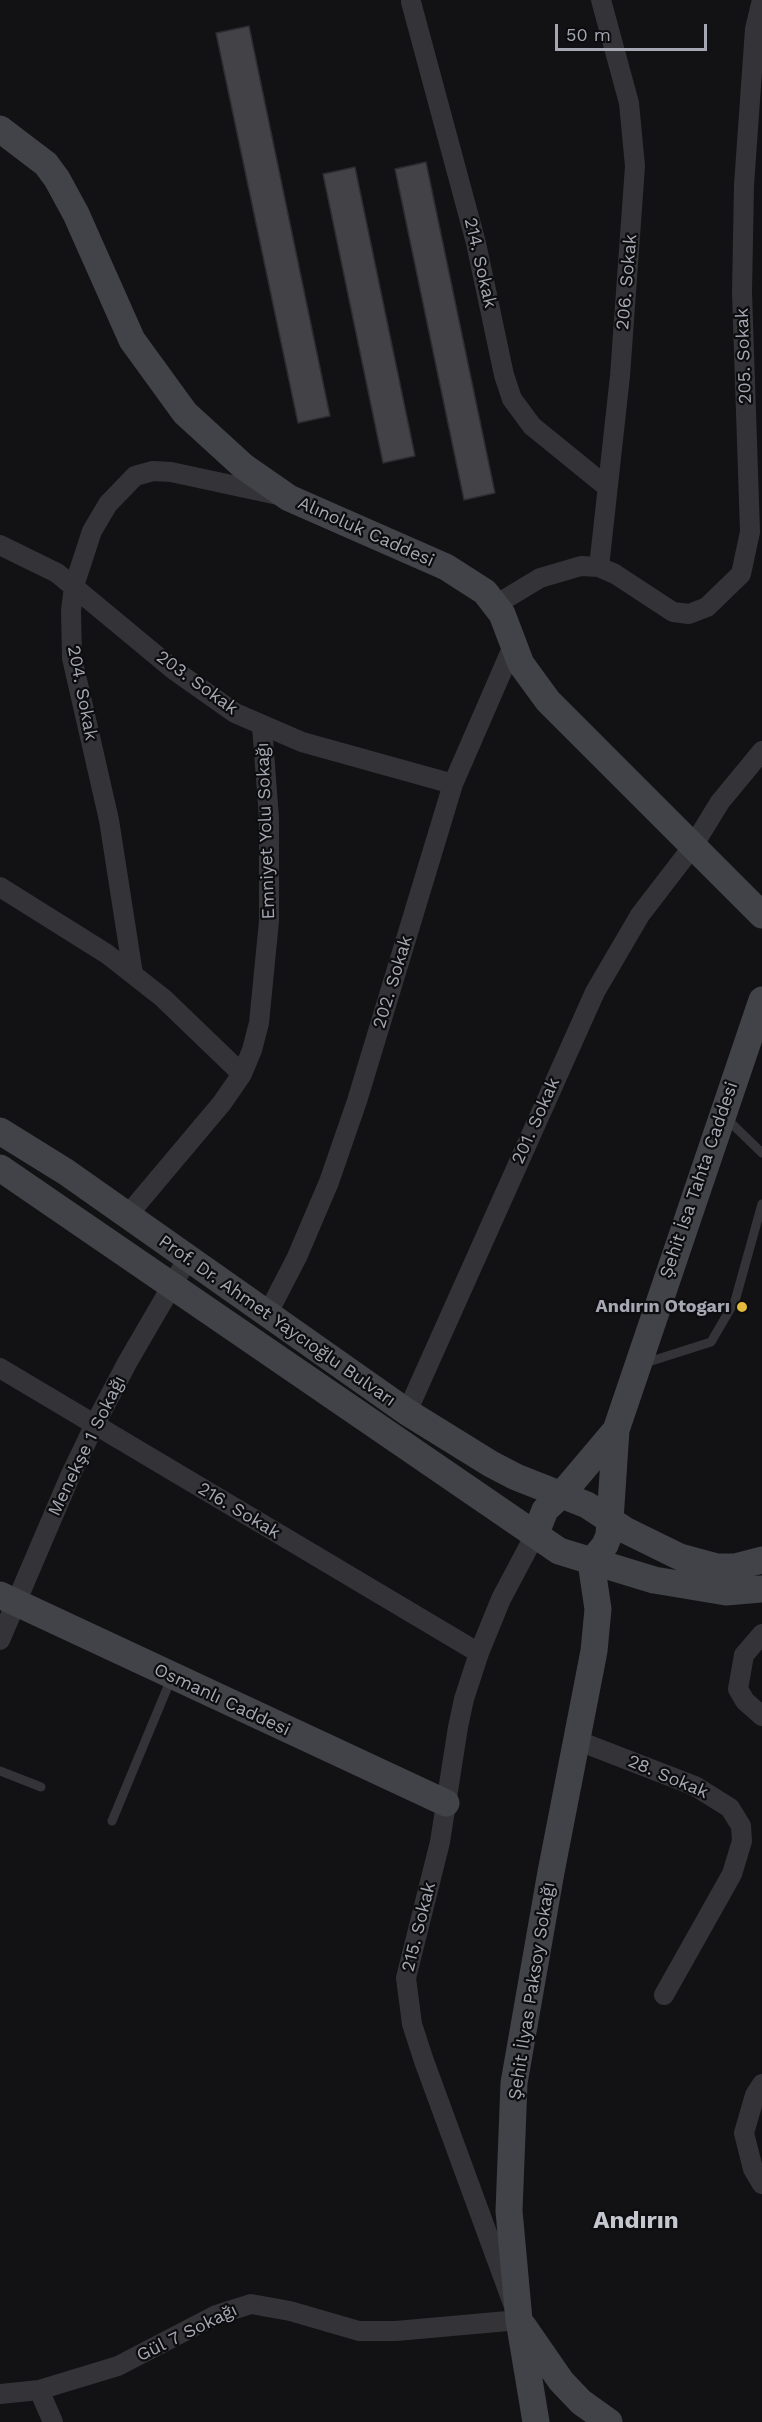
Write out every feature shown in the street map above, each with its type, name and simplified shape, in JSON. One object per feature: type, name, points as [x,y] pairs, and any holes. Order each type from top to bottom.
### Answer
[{"type":"street","name":"206. Sokak","points":[[598,567],[620,376],[635,166],[629,103],[601,0]]},
{"type":"street","name":"205. Sokak","points":[[598,567],[615,574],[673,612],[689,614],[707,607],[726,591],[754,556],[750,532],[742,240],[755,29],[762,0]]},
{"type":"street","name":"214. Sokak","points":[[411,2],[477,243],[504,375],[512,399],[532,426],[607,487]]},
{"type":"street","name":"Alınoluk Caddesi","points":[[0,129],[46,164],[57,179],[76,214],[132,340],[165,388],[214,442],[289,498],[469,579],[496,604],[520,664],[548,701],[762,915]]},
{"type":"street","name":"204. Sokak","points":[[133,974],[109,820],[72,658],[71,610],[75,586],[93,531],[108,504],[135,476],[153,471],[171,472],[289,498]]},
{"type":"street","name":"203. Sokak","points":[[0,545],[50,569],[75,586],[206,695],[262,726],[302,742],[453,784]]},
{"type":"street","points":[[496,604],[540,578],[580,566],[598,567]]},
{"type":"street","name":"202. Sokak","points":[[267,1315],[318,1211],[340,1150],[453,784],[513,646]]},
{"type":"street","name":"Emniyet Yolu Sokağı","points":[[127,1216],[200,1130],[242,1074],[252,1050],[259,1023],[269,921],[269,818],[262,726]]},
{"type":"street","name":"201. Sokak","points":[[407,1412],[595,992],[640,915],[693,846],[720,802],[762,750]]},
{"type":"street","points":[[0,887],[79,935],[133,974],[163,998],[242,1074]]},
{"type":"street","name":"Şehit İsa Tahta Caddesi","points":[[611,1522],[616,1430],[721,1114],[762,1000]]},
{"type":"street","name":"Prof. Dr. Ahmet Yaycıoğlu Bulvarı","points":[[0,1131],[66,1172],[407,1412],[499,1468],[562,1494]]},
{"type":"street","name":"Prof. Dr. Ahmet Yaycıoğlu Bulvarı","points":[[0,1168],[49,1199],[170,1287],[536,1533]]},
{"type":"street","name":"Menekşe 1 Sokağı","points":[[0,1640],[8,1599],[94,1424],[188,1258]]},
{"type":"street","name":"216. Sokak","points":[[0,1368],[479,1653]]},
{"type":"street","name":"Şehit İsa Tahta Caddesi","points":[[562,1494],[616,1430]]},
{"type":"street","points":[[762,1560],[735,1567],[702,1564],[660,1549],[611,1522],[587,1504],[562,1494],[545,1510],[536,1533],[559,1551],[654,1580],[745,1592],[762,1589]]},
{"type":"street","points":[[591,1562],[605,1545],[611,1522]]},
{"type":"street","name":"215. Sokak","points":[[519,2320],[424,2061],[407,1998],[409,1958],[434,1869],[458,1727],[479,1653],[501,1599],[536,1533]]},
{"type":"street","name":"Şehit İlyas Paksoy Sokağı","points":[[536,2422],[519,2320],[509,2211],[514,2083],[597,1630],[598,1610],[591,1562]]},
{"type":"street","name":"Osmanlı Caddesi","points":[[8,1599],[446,1803]]},
{"type":"street","points":[[762,1634],[744,1655],[738,1689],[745,1701],[762,1716]]},
{"type":"street","name":"28. Sokak","points":[[576,1740],[694,1786],[730,1808],[741,1826],[742,1841],[732,1874],[664,1995]]},
{"type":"street","points":[[762,2084],[755,2095],[744,2133],[753,2169],[762,2184]]},
{"type":"street","name":"Gül 7 Sokağı","points":[[0,2394],[39,2390],[118,2366],[216,2315],[251,2304],[290,2311],[359,2331],[396,2331],[519,2320]]},
{"type":"street","points":[[519,2320],[561,2381],[581,2402],[609,2422]]},
{"type":"street","points":[[39,2390],[53,2422]]},
{"type":"lane","points":[[721,1114],[762,1153]]},
{"type":"lane","points":[[637,1365],[711,1342],[735,1301],[762,1204]]},
{"type":"lane","points":[[112,1821],[172,1677]]},
{"type":"lane","points":[[0,1771],[40,1787]]},
{"type":"building","points":[[249,26],[330,416],[298,423],[216,33]]},
{"type":"building","points":[[426,162],[495,493],[464,500],[395,169]]},
{"type":"building","points":[[355,167],[415,456],[383,463],[323,174]]},
{"type":"place","name":"Andırın Otogarı","points":[[742,1307]]},
{"type":"district","name":"Andırın","points":[[636,2221]]}]
